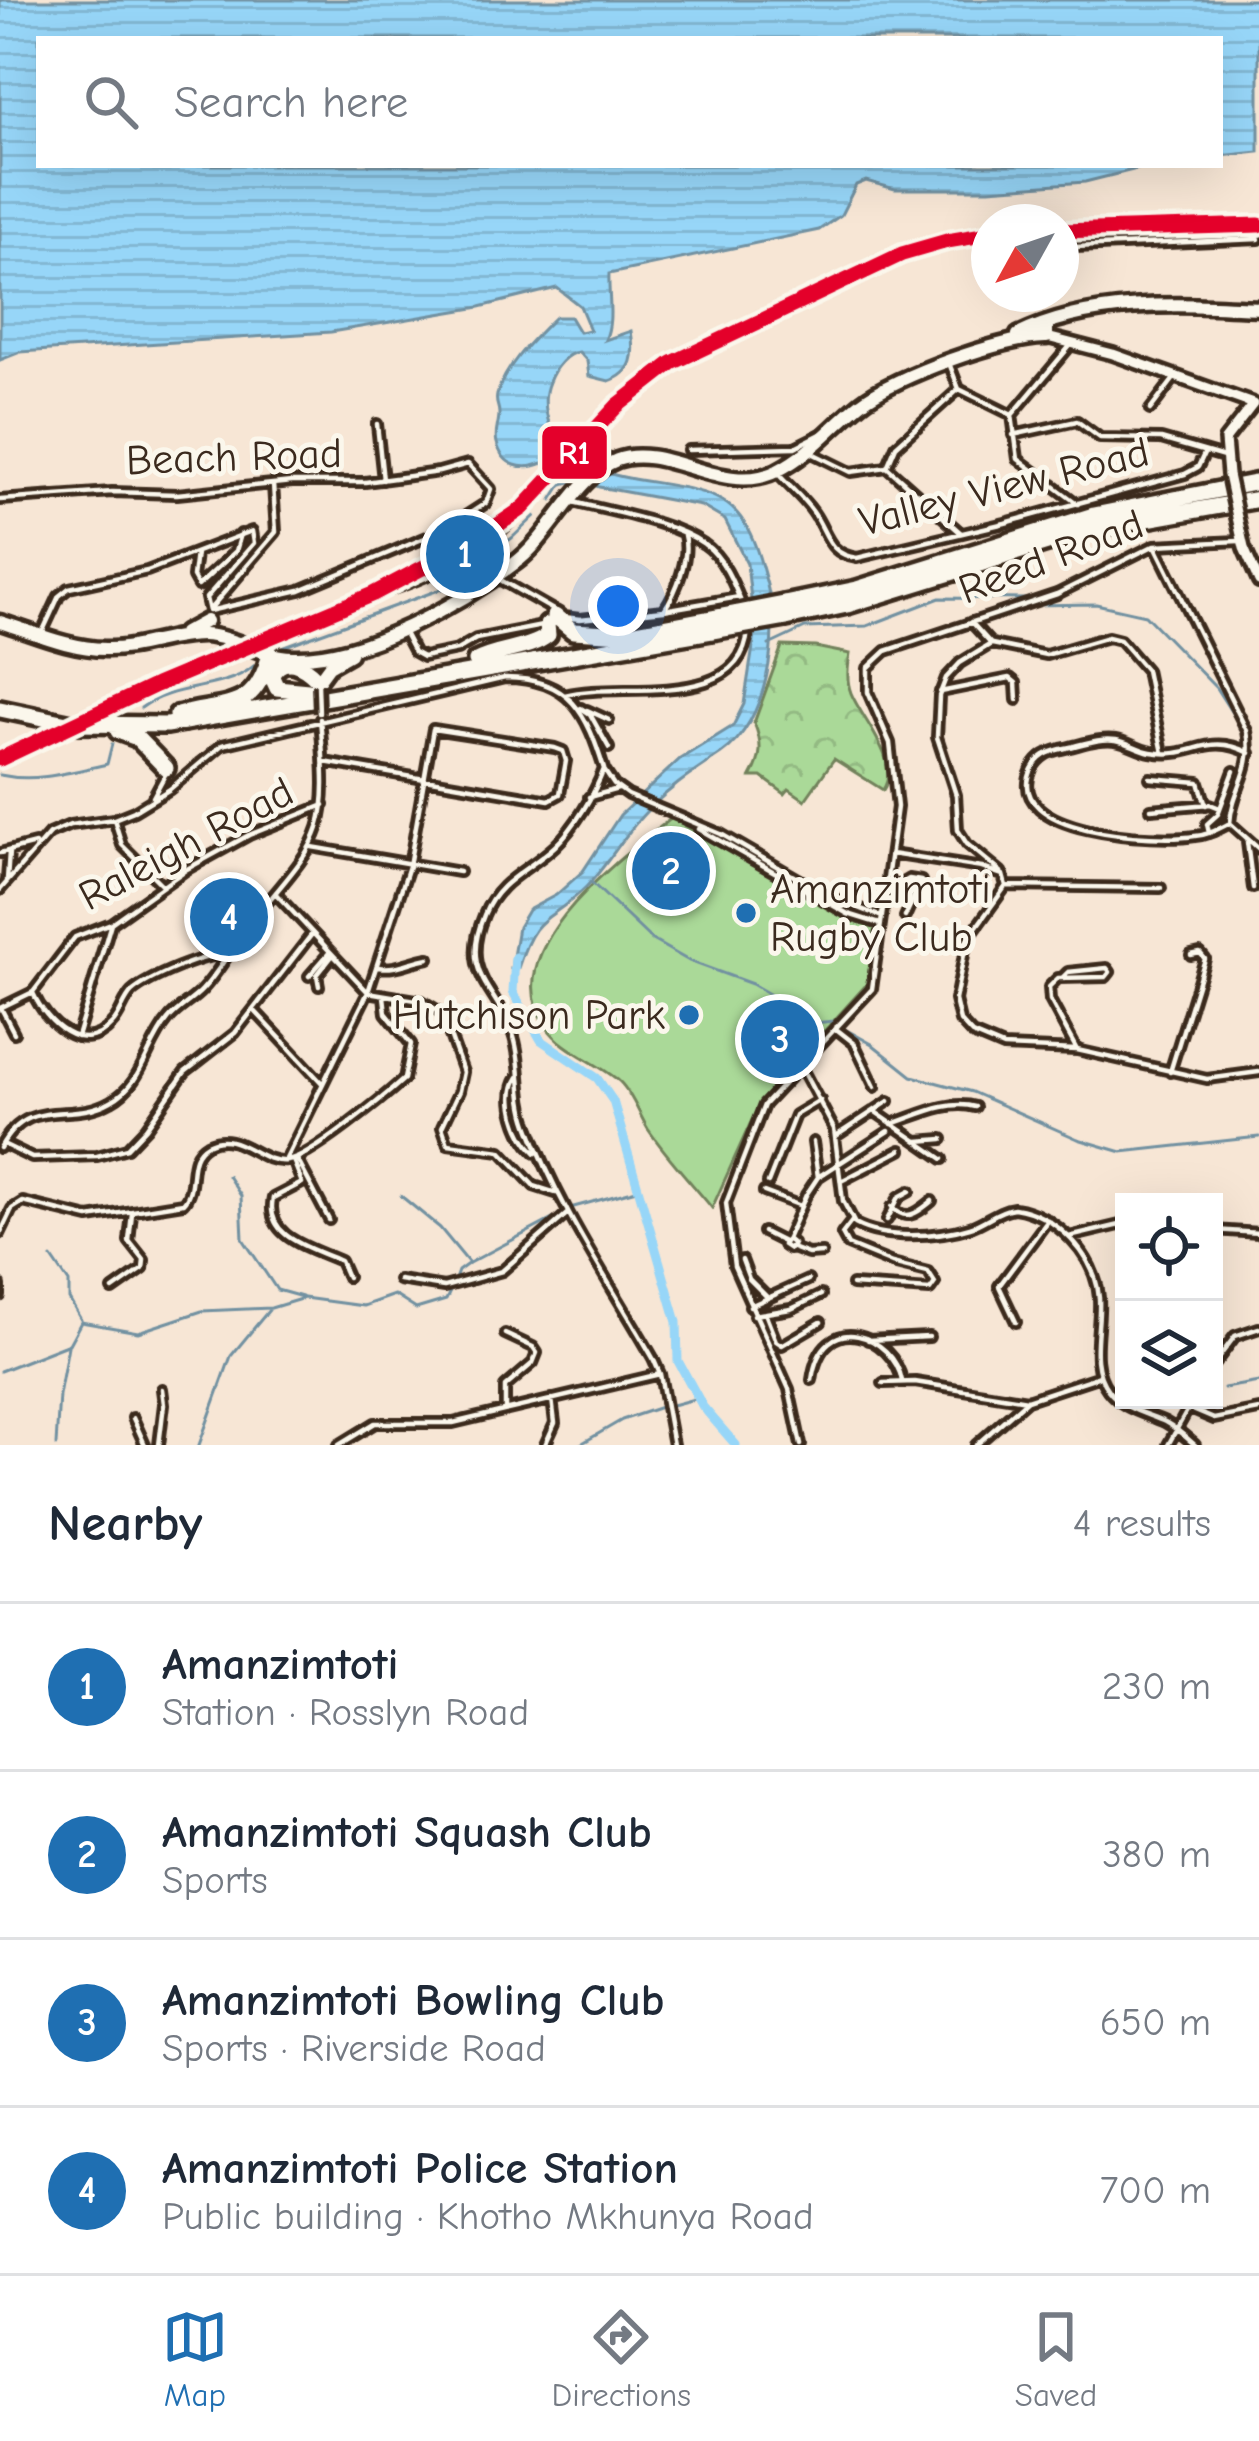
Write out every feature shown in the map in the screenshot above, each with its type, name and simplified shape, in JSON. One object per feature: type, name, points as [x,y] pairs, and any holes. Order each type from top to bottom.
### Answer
[{"type":"highway","points":[[785,611],[1094,515],[1259,482]]},
{"type":"highway","points":[[275,656],[272,678],[282,690],[476,662],[739,612],[847,605],[1096,528],[1259,499]]},
{"type":"highway","points":[[166,769],[158,752],[172,730],[739,612]]},
{"type":"highway","points":[[476,662],[541,641],[555,620],[573,631],[624,634]]},
{"type":"highway","points":[[275,656],[305,668],[315,684]]},
{"type":"highway","points":[[169,717],[252,696],[275,656]]},
{"type":"highway","points":[[0,700],[99,717],[169,717],[315,684]]},
{"type":"highway","points":[[0,710],[131,735],[166,769]]},
{"type":"highway","points":[[72,724],[128,727],[216,718]]},
{"type":"main road","points":[[315,684],[333,663],[513,566],[581,489],[622,459],[743,479],[777,471],[810,452],[880,389],[1047,330],[1079,314],[1167,304],[1259,308]]},
{"type":"main road","points":[[0,622],[104,650],[172,638],[206,622],[238,644],[275,656],[316,656],[372,641]]},
{"type":"street","points":[[1079,247],[1259,239]]},
{"type":"street","points":[[1047,330],[1232,396],[1249,410],[1226,436],[1224,457],[1243,541],[1259,582]]},
{"type":"street","points":[[1072,342],[1012,415],[1012,435],[1018,459],[1078,504]]},
{"type":"street","points":[[949,363],[959,389],[1012,415]]},
{"type":"street","points":[[1150,410],[1176,376]]},
{"type":"street","points":[[887,467],[898,444],[959,389]]},
{"type":"street","points":[[1012,435],[1077,421],[1097,436],[1161,439],[1224,457]]},
{"type":"street","points":[[377,424],[383,480]]},
{"type":"street","points":[[688,450],[795,447],[820,433],[828,434]]},
{"type":"street","points":[[810,452],[848,471],[887,467],[961,533]]},
{"type":"street","name":"Valley View Road","points":[[777,471],[812,510],[830,546],[847,556],[878,554],[1078,504],[1193,471],[1204,454]]},
{"type":"street","name":"Beach Road","points":[[0,500],[383,480],[468,464],[489,485],[492,495],[453,526],[320,584],[225,608]]},
{"type":"street","points":[[206,622],[221,595],[277,532],[274,484]]},
{"type":"street","points":[[570,502],[684,535],[711,550],[739,612]]},
{"type":"street","points":[[41,634],[63,590],[147,571],[252,531],[255,541],[208,596],[206,622]]},
{"type":"street","points":[[196,553],[198,586],[236,551],[241,534]]},
{"type":"street","points":[[664,610],[675,591],[686,550],[684,535]]},
{"type":"street","name":"Reed Road","points":[[891,854],[897,807],[892,756],[867,683],[871,663],[886,651],[1074,587],[1156,545],[1243,541]]},
{"type":"street","points":[[1156,545],[1242,720],[1250,753],[1230,824]]},
{"type":"street","points":[[513,566],[510,577],[515,586]]},
{"type":"street","points":[[495,578],[515,586],[555,620]]},
{"type":"street","points":[[206,622],[225,608],[221,595]]},
{"type":"street","points":[[402,627],[415,654],[423,657],[555,620],[664,610],[745,613],[747,642],[724,675],[652,691],[588,689],[566,695]]},
{"type":"street","points":[[971,622],[992,644],[1046,655],[1102,638],[1120,640],[1146,670],[1163,753]]},
{"type":"street","points":[[992,644],[960,663],[946,678],[940,692],[937,742],[956,795],[958,830],[1003,875],[1006,886]]},
{"type":"street","points":[[312,934],[235,1034],[185,1072],[127,1148],[97,1156],[32,1158],[1,1145],[29,1117],[97,1108],[122,1094],[167,1020],[206,986],[313,847],[325,805],[316,656]]},
{"type":"street","points":[[0,854],[39,842],[70,825],[114,818],[145,805],[222,745],[320,717],[505,678],[537,681],[566,695],[592,728],[604,770],[618,789],[721,834],[828,896],[882,920]]},
{"type":"street","points":[[940,692],[1011,678],[1017,700]]},
{"type":"street","points":[[576,705],[608,720]]},
{"type":"street","points":[[587,710],[609,748]]},
{"type":"street","points":[[304,724],[322,744]]},
{"type":"street","points":[[324,762],[423,779],[552,800],[560,794],[566,761],[559,748],[434,728],[423,779],[410,866],[368,992],[322,1084],[292,1160],[302,1183],[273,1198],[271,1210],[276,1223],[296,1243],[340,1261],[347,1277]]},
{"type":"street","points":[[1230,824],[1209,833],[1165,839],[1087,830],[1047,813],[1027,788],[1034,765],[1051,752],[1112,740],[1163,753],[1184,753],[1226,742],[1250,753]]},
{"type":"street","points":[[145,805],[158,792],[166,769],[188,772]]},
{"type":"street","points":[[604,770],[558,844],[502,886],[481,923],[479,972],[514,1037],[521,1103],[540,1156],[660,1374],[674,1445]]},
{"type":"street","points":[[1209,833],[1207,824],[1220,808],[1234,771]]},
{"type":"street","points":[[1150,778],[1199,782],[1206,805]]},
{"type":"street","points":[[589,797],[618,789]]},
{"type":"street","name":"Raleigh Road","points":[[32,992],[68,942],[111,923],[163,886],[264,827],[325,805]]},
{"type":"street","points":[[1151,809],[1220,808]]},
{"type":"street","points":[[114,818],[122,845],[163,886]]},
{"type":"street","points":[[685,821],[848,914],[882,920]]},
{"type":"street","points":[[1230,824],[1259,849]]},
{"type":"street","points":[[2,887],[39,842]]},
{"type":"street","points":[[1247,842],[1253,888]]},
{"type":"street","points":[[313,847],[459,872]]},
{"type":"street","points":[[2,887],[10,871],[9,852]]},
{"type":"street","points":[[801,1445],[789,1390],[734,1266],[725,1203],[761,1111],[872,989],[891,854],[1003,875]]},
{"type":"street","points":[[885,893],[909,879],[921,881],[905,917]]},
{"type":"street","points":[[1006,886],[1161,888]]},
{"type":"street","points":[[1006,886],[967,940],[956,1000],[960,1021],[972,1034],[1004,1047],[1077,1050],[1207,1078],[1259,1072]]},
{"type":"street","points":[[276,894],[368,992],[428,1003],[445,1020],[463,1072],[442,1126],[448,1144],[501,1151],[534,1186],[557,1193]]},
{"type":"street","points":[[866,912],[883,908]]},
{"type":"street","points":[[76,1037],[111,923]]},
{"type":"street","points":[[1170,1072],[1205,959],[1200,952],[1191,955]]},
{"type":"street","points":[[14,1033],[1,1008],[32,992],[54,1027],[76,1037],[91,1037],[109,1028],[128,996],[140,988],[209,954],[227,956]]},
{"type":"street","points":[[309,976],[331,954]]},
{"type":"street","points":[[320,986],[316,975],[331,954]]},
{"type":"street","points":[[376,967],[394,969],[429,958]]},
{"type":"street","points":[[1063,977],[1111,973],[1106,968],[1068,972],[1053,982],[1048,994],[1077,1050]]},
{"type":"street","points":[[292,1160],[404,1079],[412,1044],[386,1013],[384,996]]},
{"type":"street","points":[[254,1010],[322,1084]]},
{"type":"street","points":[[836,1028],[854,1043],[875,1088]]},
{"type":"street","points":[[800,1065],[836,1136],[845,1210],[852,1221],[874,1232],[948,1232],[1014,1208],[1048,1220],[1069,1237],[1096,1280],[1100,1376],[1108,1390],[1124,1405],[1177,1429],[1195,1445]]},
{"type":"street","points":[[768,1184],[795,1115],[820,1100]]},
{"type":"street","points":[[836,1136],[890,1101]]},
{"type":"street","points":[[785,1241],[818,1177],[890,1127],[943,1108],[975,1107]]},
{"type":"street","points":[[874,1111],[890,1127],[943,1159]]},
{"type":"street","points":[[916,1141],[943,1139]]},
{"type":"street","points":[[0,1234],[12,1209],[23,1202],[75,1216],[172,1207],[188,1199],[194,1158],[212,1142],[233,1141],[292,1160],[329,1220]]},
{"type":"street","points":[[813,1142],[818,1177]]},
{"type":"street","points":[[841,1181],[901,1150]]},
{"type":"street","points":[[887,1220],[910,1191]]},
{"type":"street","points":[[764,1192],[801,1206]]},
{"type":"street","points":[[892,1208],[909,1216],[932,1201]]},
{"type":"street","points":[[112,1290],[143,1269],[144,1260],[128,1235],[132,1213]]},
{"type":"street","points":[[399,1280],[444,1287],[502,1271],[568,1213]]},
{"type":"street","points":[[1016,1322],[999,1286],[1048,1220]]},
{"type":"street","points":[[852,1221],[842,1234],[850,1247],[928,1272],[935,1282],[930,1290],[852,1285]]},
{"type":"street","points":[[1069,1237],[1115,1226]]},
{"type":"street","points":[[1223,1231],[1259,1233]]},
{"type":"street","points":[[763,1232],[792,1241],[792,1247],[808,1254],[822,1253]]},
{"type":"street","points":[[742,1259],[749,1280],[768,1298]]},
{"type":"street","points":[[750,1306],[808,1280]]},
{"type":"street","points":[[0,1285],[0,1296]]},
{"type":"street","points":[[754,1315],[791,1309],[821,1295]]},
{"type":"street","points":[[765,1313],[780,1345],[821,1322]]},
{"type":"street","points":[[1223,1350],[1235,1336],[1259,1328]]},
{"type":"street","points":[[812,1380],[824,1347],[845,1333],[868,1340],[896,1361],[902,1381]]},
{"type":"street","points":[[505,1334],[537,1353],[536,1361],[505,1387],[505,1410]]},
{"type":"street","points":[[868,1340],[929,1336]]},
{"type":"street","points":[[339,1445],[375,1423],[453,1424],[660,1374]]},
{"type":"street","points":[[976,1445],[1027,1400],[1100,1376]]},
{"type":"street","points":[[884,1383],[902,1381],[1027,1400]]},
{"type":"street","points":[[158,1445],[162,1388]]},
{"type":"street","points":[[545,1445],[555,1423],[552,1399]]},
{"type":"street","points":[[1168,1445],[1187,1409]]},
{"type":"street","points":[[1190,1409],[1214,1419],[1259,1410]]},
{"type":"street","points":[[133,1418],[145,1445]]},
{"type":"green space","points":[[782,646],[850,654],[851,693],[888,766],[883,790],[834,759],[805,800],[789,789],[785,794],[762,777],[751,777],[760,751],[754,723]]},
{"type":"green space","name":"Hutchison Park","points":[[672,818],[835,911],[878,926],[866,985],[760,1102],[712,1208],[655,1139],[624,1087],[553,1035],[534,997],[536,967],[569,909]]},
{"type":"water","points":[[0,0],[1259,0],[1259,152],[1223,156],[1223,36],[36,36],[36,168],[1141,168],[1085,182],[989,189],[895,189],[866,181],[856,185],[841,215],[819,230],[609,274],[605,340],[631,331],[631,362],[624,373],[609,381],[589,376],[587,361],[579,352],[565,358],[547,387],[550,426],[562,448],[580,462],[603,472],[707,494],[735,511],[753,541],[767,585],[771,652],[760,700],[737,740],[649,809],[586,887],[538,926],[518,968],[511,968],[518,927],[528,910],[556,895],[583,871],[620,815],[680,759],[733,726],[744,704],[755,634],[747,564],[725,520],[701,506],[599,487],[580,479],[563,484],[543,463],[521,467],[500,451],[496,440],[501,384],[513,363],[555,317],[570,317],[579,332],[590,330],[580,306],[557,288],[480,307],[331,332],[20,352],[0,360]]},
{"type":"waterway","points":[[552,500],[564,481]]},
{"type":"waterway","points":[[474,565],[535,516]]},
{"type":"waterway","points":[[277,649],[466,580]]},
{"type":"waterway","points":[[769,645],[805,628],[867,626],[940,598],[1029,599]]},
{"type":"waterway","points":[[1033,605],[1096,604],[1145,615],[1216,688],[1239,724]]},
{"type":"waterway","points":[[141,708],[170,694],[234,678],[260,660]]},
{"type":"waterway","points":[[0,775],[40,777],[107,764],[112,744]]},
{"type":"waterway","points":[[590,881],[652,940],[689,961],[752,984],[805,1015]]},
{"type":"waterway","points":[[515,957],[513,992],[541,1040],[597,1078],[613,1101],[677,1322],[678,1361],[703,1407],[736,1445]]},
{"type":"waterway","points":[[814,1023],[834,1021]]},
{"type":"waterway","points":[[843,1028],[912,1076],[972,1092],[1078,1139],[1122,1152],[1259,1137]]},
{"type":"waterway","points":[[228,1176],[241,1196],[243,1239],[277,1290],[302,1297]]},
{"type":"waterway","points":[[570,1208],[640,1189]]},
{"type":"waterway","points":[[401,1196],[440,1228],[468,1262]]},
{"type":"waterway","points":[[454,1282],[458,1271],[469,1263],[562,1214]]},
{"type":"waterway","points":[[52,1258],[69,1283],[69,1299],[81,1320]]},
{"type":"waterway","points":[[0,1371],[69,1344],[81,1322],[138,1332],[202,1311],[271,1308],[304,1298],[363,1306],[394,1295],[416,1309],[446,1300],[452,1287]]},
{"type":"waterway","points":[[199,1445],[231,1356],[269,1310]]},
{"type":"waterway","points":[[56,1445],[68,1346]]},
{"type":"waterway","points":[[1224,1388],[1259,1382]]},
{"type":"waterway","points":[[672,1405],[698,1398]]},
{"type":"waterway","points":[[579,1445],[622,1420],[661,1407]]},
{"type":"railway","points":[[299,627],[400,592],[474,558],[515,525],[615,415],[660,375],[814,295]]},
{"type":"transit line","name":"R1","points":[[1079,230],[1259,225]]},
{"type":"transit line","name":"R1","points":[[0,759],[156,685],[373,594],[479,538],[523,508],[617,406],[672,363],[902,254],[971,237]]},
{"type":"place","name":"Amanzimtoti","points":[[465,554]]},
{"type":"place","name":"Amanzimtoti Squash Club","points":[[671,871]]},
{"type":"place","name":"Amanzimtoti Rugby Club","points":[[746,913]]},
{"type":"place","name":"Amanzimtoti Police Station","points":[[229,917]]},
{"type":"place","name":"Hutchison Park","points":[[689,1015]]},
{"type":"place","name":"Amanzimtoti Bowling Club","points":[[780,1039]]}]
